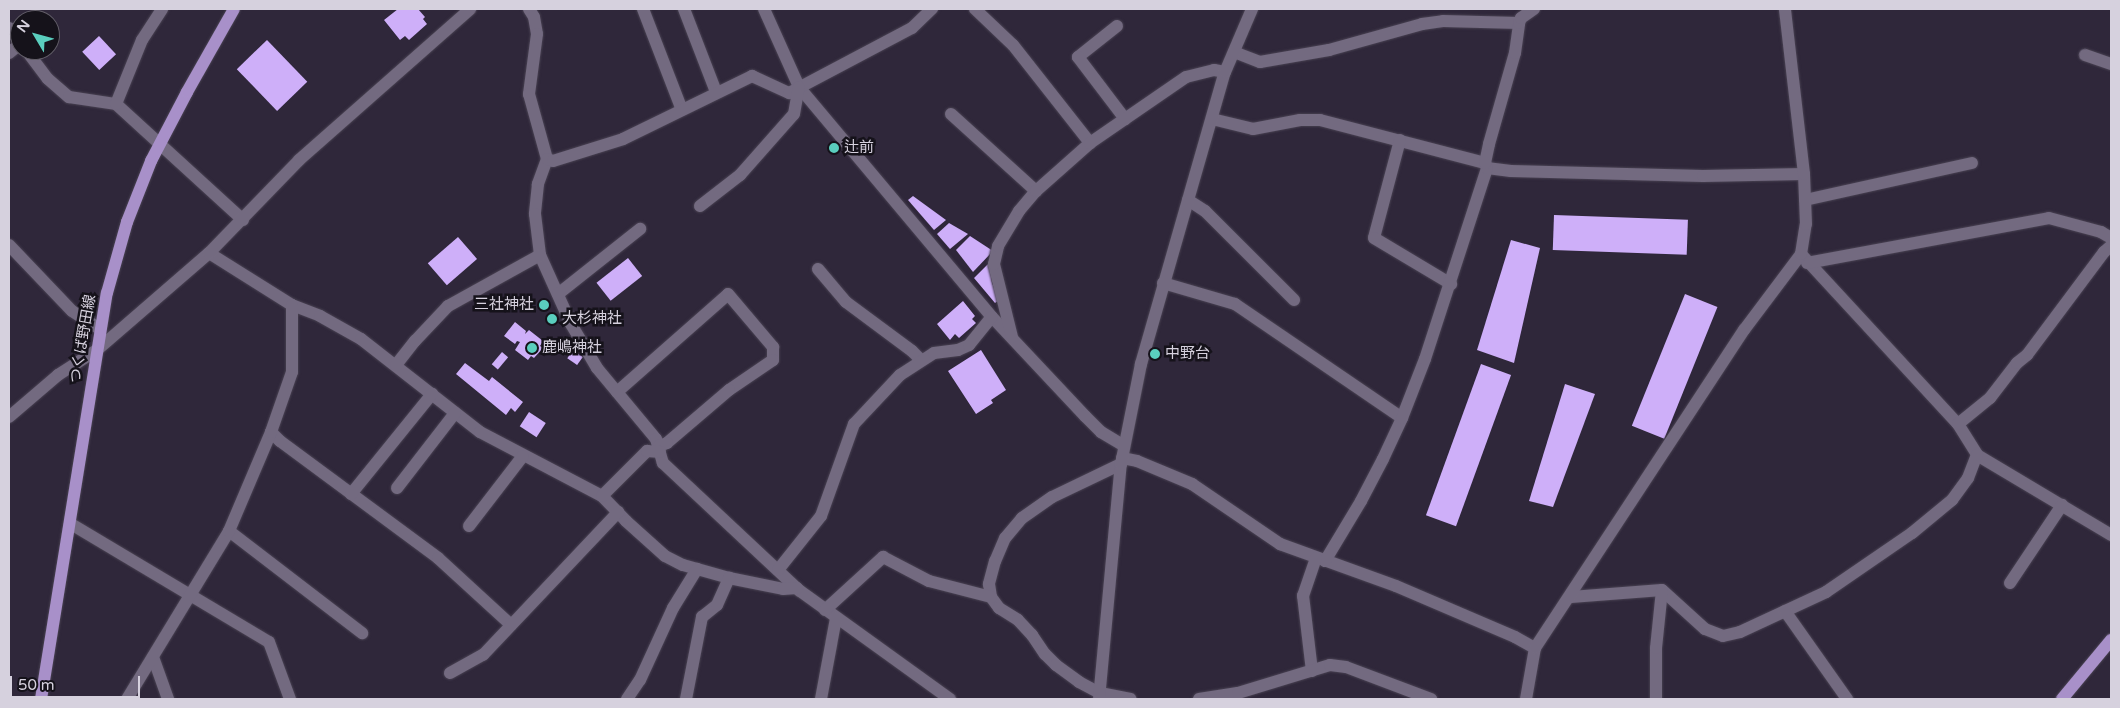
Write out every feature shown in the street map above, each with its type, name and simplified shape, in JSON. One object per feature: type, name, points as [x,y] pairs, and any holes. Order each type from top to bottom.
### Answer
[{"type":"main road","name":"つくば野田線","points":[[41,699],[71,524],[107,293],[128,222],[160,142],[234,9]]},
{"type":"main road","points":[[2062,699],[2111,640]]},
{"type":"street","points":[[116,104],[142,40],[162,9]]},
{"type":"street","points":[[9,417],[58,375],[97,350],[209,253],[299,160],[470,9]]},
{"type":"street","points":[[529,9],[534,17],[537,34],[529,94],[547,159],[538,184],[535,214],[540,255],[571,324],[597,368],[656,439],[663,463],[797,588],[950,699]]},
{"type":"street","points":[[643,9],[682,110]]},
{"type":"street","points":[[684,9],[716,92]]},
{"type":"street","points":[[764,9],[799,87],[992,317],[1122,456],[1192,484],[1280,544],[1396,586],[1515,637],[1535,648]]},
{"type":"street","points":[[547,159],[553,161],[623,139],[752,76],[789,93],[851,62],[912,28],[932,9]]},
{"type":"street","points":[[975,9],[1013,45],[1090,143]]},
{"type":"street","points":[[1100,696],[1122,456],[1141,364],[1225,72],[1252,9]]},
{"type":"street","points":[[1312,671],[1303,596],[1321,560],[1361,501],[1402,418],[1451,284],[1486,166],[1515,52],[1519,23],[1521,18],[1534,9]]},
{"type":"street","points":[[1526,699],[1535,648],[1571,597],[1744,330],[1804,258],[1806,224],[1804,174],[1785,9]]},
{"type":"street","points":[[1234,52],[1260,62],[1329,50],[1422,24],[1443,21],[1519,23]]},
{"type":"street","points":[[1117,26],[1078,57],[1125,119]]},
{"type":"street","points":[[2085,55],[2111,64]]},
{"type":"street","points":[[34,60],[48,79],[69,97],[116,104],[160,142],[243,220]]},
{"type":"street","points":[[1012,338],[994,264],[998,246],[1019,211],[1036,191],[1090,143],[1186,77],[1214,70],[1225,72]]},
{"type":"street","points":[[700,206],[740,175],[794,114],[799,87]]},
{"type":"street","points":[[951,114],[1036,191]]},
{"type":"street","points":[[1212,120],[1253,129],[1300,120],[1320,120],[1400,140],[1486,166],[1521,171],[1684,176],[1804,174]]},
{"type":"street","points":[[1400,140],[1374,238],[1451,284]]},
{"type":"street","points":[[1805,200],[1972,163]]},
{"type":"street","points":[[1188,200],[1205,211],[1294,300]]},
{"type":"street","points":[[1804,258],[2049,218],[2102,232],[2111,238]]},
{"type":"street","points":[[558,294],[640,229]]},
{"type":"street","points":[[9,245],[72,311],[100,329]]},
{"type":"street","points":[[1958,424],[1990,398],[2017,363],[2028,355],[2104,252],[2111,246]]},
{"type":"street","points":[[209,253],[292,305],[320,316],[361,339],[480,432],[522,456],[602,496],[665,556],[697,569],[729,578],[783,589],[797,588]]},
{"type":"street","points":[[396,365],[415,340],[448,306],[540,255]]},
{"type":"street","points":[[1804,258],[1958,424],[1977,455],[2111,534]]},
{"type":"street","points":[[818,269],[846,302],[912,351],[921,360]]},
{"type":"street","points":[[1163,283],[1235,304],[1402,418]]},
{"type":"street","points":[[602,496],[647,451],[660,449],[667,444],[728,390],[773,360],[773,347],[728,294],[617,392]]},
{"type":"street","points":[[127,699],[229,531],[271,432],[292,372],[292,305]]},
{"type":"street","points":[[778,570],[821,516],[854,424],[900,375],[934,353],[958,350],[969,345],[992,317]]},
{"type":"street","points":[[351,494],[432,394]]},
{"type":"street","points":[[397,488],[455,413]]},
{"type":"street","points":[[271,432],[280,441],[438,558],[511,625]]},
{"type":"street","points":[[1571,597],[1662,590],[1704,629],[1723,636],[1740,632],[1826,592],[1912,534],[1952,500],[1968,478],[1977,455]]},
{"type":"street","points":[[470,526],[522,456]]},
{"type":"street","points":[[1122,456],[1052,497],[1022,518],[1005,538],[995,561],[989,584],[991,598],[999,608],[1018,620],[1056,665],[1100,696],[1130,699]]},
{"type":"street","points":[[2010,583],[2062,505]]},
{"type":"street","points":[[450,673],[482,655],[618,512]]},
{"type":"street","points":[[71,524],[269,642],[290,699]]},
{"type":"street","points":[[229,531],[362,632]]},
{"type":"street","points":[[821,699],[831,614],[883,557],[929,581],[991,598]]},
{"type":"street","points":[[627,699],[640,680],[673,608],[697,569]]},
{"type":"street","points":[[686,699],[702,617],[717,605],[729,578]]},
{"type":"street","points":[[1656,699],[1656,648],[1662,590]]},
{"type":"street","points":[[1785,611],[1847,699]]},
{"type":"street","points":[[153,657],[168,699]]},
{"type":"street","points":[[1199,699],[1238,696],[1330,665],[1346,667],[1431,699]]},
{"type":"building","points":[[398,9],[418,9],[425,17],[423,19],[427,24],[409,40],[405,36],[400,40],[384,20]]},
{"type":"building","points":[[99,36],[116,54],[99,70],[82,52]]},
{"type":"building","points":[[267,40],[307,82],[277,111],[237,69]]},
{"type":"building","points":[[913,196],[946,220],[934,230],[908,200]]},
{"type":"building","points":[[1554,215],[1688,220],[1687,255],[1553,250]]},
{"type":"building","points":[[949,223],[968,234],[950,249],[937,234]]},
{"type":"building","points":[[970,236],[993,251],[973,272],[956,250]]},
{"type":"building","points":[[458,237],[477,259],[447,285],[428,263]]},
{"type":"building","points":[[1511,240],[1540,248],[1514,363],[1477,350]]},
{"type":"building","points":[[628,258],[642,276],[611,301],[596,283]]},
{"type":"building","points":[[989,263],[992,283],[999,300],[995,303],[974,278]]},
{"type":"building","points":[[1685,294],[1717,307],[1664,439],[1632,426]]},
{"type":"building","points":[[963,301],[975,316],[972,319],[976,323],[959,338],[955,334],[950,340],[937,324]]},
{"type":"building","points":[[550,314],[557,318],[552,325],[546,320]]},
{"type":"building","points":[[515,322],[526,331],[525,334],[529,330],[543,341],[540,346],[543,348],[534,358],[531,356],[528,360],[515,350],[520,342],[517,341],[515,344],[504,336]]},
{"type":"building","points":[[573,350],[583,357],[577,365],[567,358]]},
{"type":"building","points":[[981,350],[1006,390],[991,400],[993,403],[976,414],[948,371]]},
{"type":"building","points":[[502,352],[508,357],[498,369],[492,364]]},
{"type":"building","points":[[465,363],[489,381],[492,377],[523,402],[515,412],[511,408],[506,415],[456,374]]},
{"type":"building","points":[[1481,364],[1511,375],[1456,526],[1426,515]]},
{"type":"building","points":[[1565,384],[1595,394],[1553,507],[1529,501]]},
{"type":"building","points":[[529,412],[546,423],[537,437],[520,426]]},
{"type":"place","name":"辻前","points":[[834,148]]},
{"type":"place","name":"三社神社","points":[[544,305]]},
{"type":"place","name":"大杉神社","points":[[552,319]]},
{"type":"place","name":"鹿嶋神社","points":[[532,348]]},
{"type":"place","name":"中野台","points":[[1155,354]]}]
